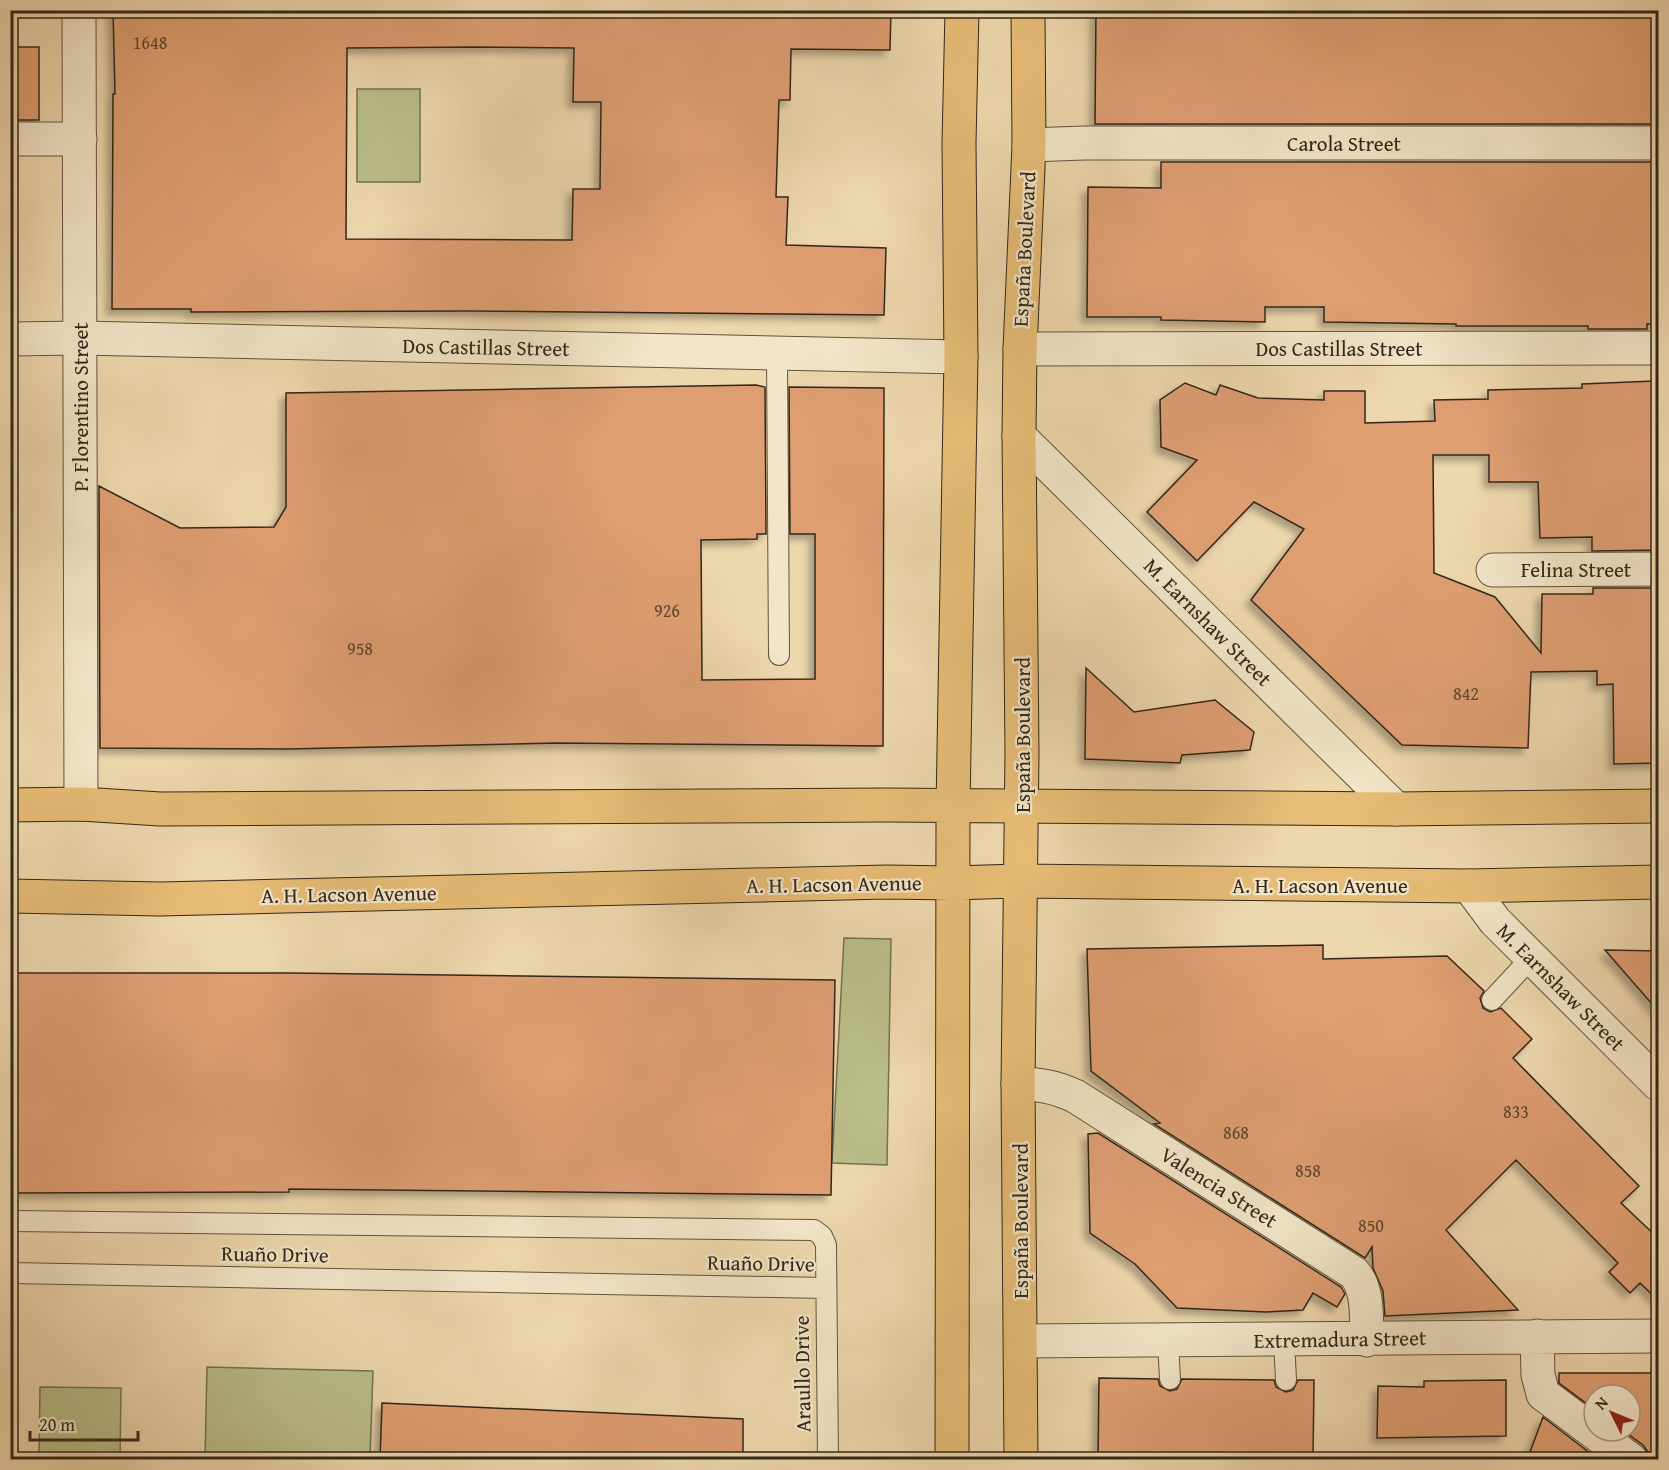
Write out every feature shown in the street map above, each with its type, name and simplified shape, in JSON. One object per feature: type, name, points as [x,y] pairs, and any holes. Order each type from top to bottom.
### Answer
[{"type":"main road","points":[[951,1460],[953,807],[960,357],[959,143],[962,10]]},
{"type":"main road","name":"España Boulevard","points":[[1022,1460],[1018,1084],[1022,805],[1019,436],[1020,349],[1029,145],[1028,10]]},
{"type":"main road","points":[[10,805],[81,804],[160,809],[874,805],[1396,809],[1659,806]]},
{"type":"main road","name":"A. H. Lacson Avenue","points":[[10,897],[160,899],[887,882],[1021,881],[1469,886],[1659,882]]},
{"type":"street","name":"P. Florentino Street","points":[[79,10],[81,804]]},
{"type":"street","points":[[10,139],[80,139]]},
{"type":"street","name":"Carola Street","points":[[1029,145],[1084,142],[1659,143]]},
{"type":"street","name":"Dos Castillas Street","points":[[10,339],[80,338],[960,357]]},
{"type":"street","name":"Dos Castillas Street","points":[[1020,349],[1659,348]]},
{"type":"street","name":"M. Earnshaw Street","points":[[1019,436],[1396,809]]},
{"type":"street","name":"Felina Street","points":[[1493,570],[1659,568]]},
{"type":"street","name":"M. Earnshaw Street","points":[[1469,886],[1495,921],[1659,1084]]},
{"type":"street","name":"Valencia Street","points":[[1018,1084],[1048,1085],[1075,1096],[1354,1273],[1361,1281],[1364,1292],[1367,1340]]},
{"type":"street","points":[[1537,1336],[1538,1376],[1543,1395],[1630,1460]]},
{"type":"street","name":"Extremadura Street","points":[[1021,1341],[1659,1336]]},
{"type":"lane","points":[[777,353],[779,655]]},
{"type":"lane","points":[[1492,1000],[1531,958]]},
{"type":"lane","name":"Ruaño Drive","points":[[10,1221],[814,1230],[822,1236],[826,1245],[825,1288],[10,1273]]},
{"type":"lane","name":"Araullo Drive","points":[[825,1288],[828,1460]]},
{"type":"lane","points":[[1284,1340],[1286,1380]]},
{"type":"lane","points":[[1168,1341],[1170,1379]]},
{"type":"green space","points":[[357,89],[420,89],[420,182],[357,182]]},
{"type":"green space","points":[[844,938],[891,939],[887,1165],[832,1163]]},
{"type":"green space","points":[[207,1367],[373,1371],[370,1459],[205,1459]]},
{"type":"green space","points":[[40,1387],[121,1388],[120,1459],[39,1459]]},
{"type":"building","points":[[113,10],[891,10],[890,50],[791,49],[790,100],[779,100],[776,197],[788,197],[786,245],[886,248],[884,315],[471,311],[191,312],[191,309],[112,309],[113,94],[115,94]],"holes":[[[347,48],[574,48],[573,102],[601,102],[600,189],[573,189],[572,240],[346,239]]]},
{"type":"building","points":[[1096,10],[1659,10],[1659,124],[1095,124]]},
{"type":"building","points":[[10,47],[39,47],[39,120],[10,120]]},
{"type":"building","points":[[1161,162],[1659,162],[1659,324],[1647,324],[1647,329],[1588,329],[1588,326],[1456,326],[1456,324],[1324,322],[1324,307],[1265,307],[1265,322],[1161,320],[1161,317],[1087,317],[1088,187],[1161,188]]},
{"type":"building","points":[[1654,381],[1654,383],[1659,383],[1659,550],[1592,551],[1592,537],[1540,538],[1538,482],[1489,482],[1489,455],[1433,455],[1434,573],[1495,597],[1541,653],[1542,594],[1593,594],[1593,588],[1659,588],[1659,763],[1614,764],[1613,684],[1597,685],[1597,671],[1531,672],[1528,748],[1402,745],[1251,600],[1304,529],[1254,502],[1197,561],[1147,512],[1197,460],[1161,447],[1160,400],[1185,383],[1216,395],[1220,385],[1258,398],[1324,400],[1324,391],[1365,391],[1365,423],[1435,421],[1434,400],[1488,399],[1488,390],[1582,388],[1582,384]]},
{"type":"building","points":[[756,385],[765,387],[766,534],[757,534],[757,539],[701,540],[702,680],[815,679],[815,534],[790,534],[789,387],[884,388],[883,746],[556,743],[288,749],[100,748],[99,486],[180,528],[274,527],[286,507],[286,393]]},
{"type":"building","points":[[1086,668],[1134,712],[1215,700],[1254,732],[1250,750],[1182,755],[1180,763],[1085,759]]},
{"type":"building","points":[[1323,945],[1323,959],[1447,956],[1484,991],[1480,998],[1483,1008],[1490,1012],[1501,1008],[1532,1039],[1513,1058],[1639,1186],[1621,1203],[1659,1239],[1659,1301],[1640,1283],[1630,1293],[1609,1272],[1618,1263],[1516,1160],[1446,1230],[1518,1310],[1385,1316],[1383,1291],[1373,1268],[1372,1247],[1365,1258],[1154,1124],[1160,1123],[1091,1071],[1087,949]]},
{"type":"building","points":[[1605,950],[1659,951],[1659,1012]]},
{"type":"building","points":[[10,973],[290,973],[835,980],[831,1195],[289,1189],[289,1192],[10,1193]]},
{"type":"building","points":[[1098,1133],[1341,1287],[1345,1294],[1337,1307],[1313,1293],[1303,1310],[1266,1312],[1177,1308],[1135,1264],[1090,1233],[1088,1134]]},
{"type":"building","points":[[1559,1373],[1659,1373],[1659,1460],[1649,1460],[1648,1452],[1640,1443],[1642,1383],[1582,1383],[1582,1400],[1559,1383]]},
{"type":"building","points":[[1099,1378],[1158,1379],[1160,1386],[1170,1391],[1177,1389],[1182,1379],[1274,1380],[1276,1387],[1286,1392],[1293,1390],[1298,1380],[1314,1380],[1313,1460],[1098,1460]]},
{"type":"building","points":[[1506,1380],[1506,1436],[1377,1438],[1378,1386],[1424,1387],[1424,1381]]},
{"type":"building","points":[[382,1403],[743,1419],[743,1460],[380,1460]]},
{"type":"building","points":[[1543,1417],[1599,1460],[1527,1460]]}]
